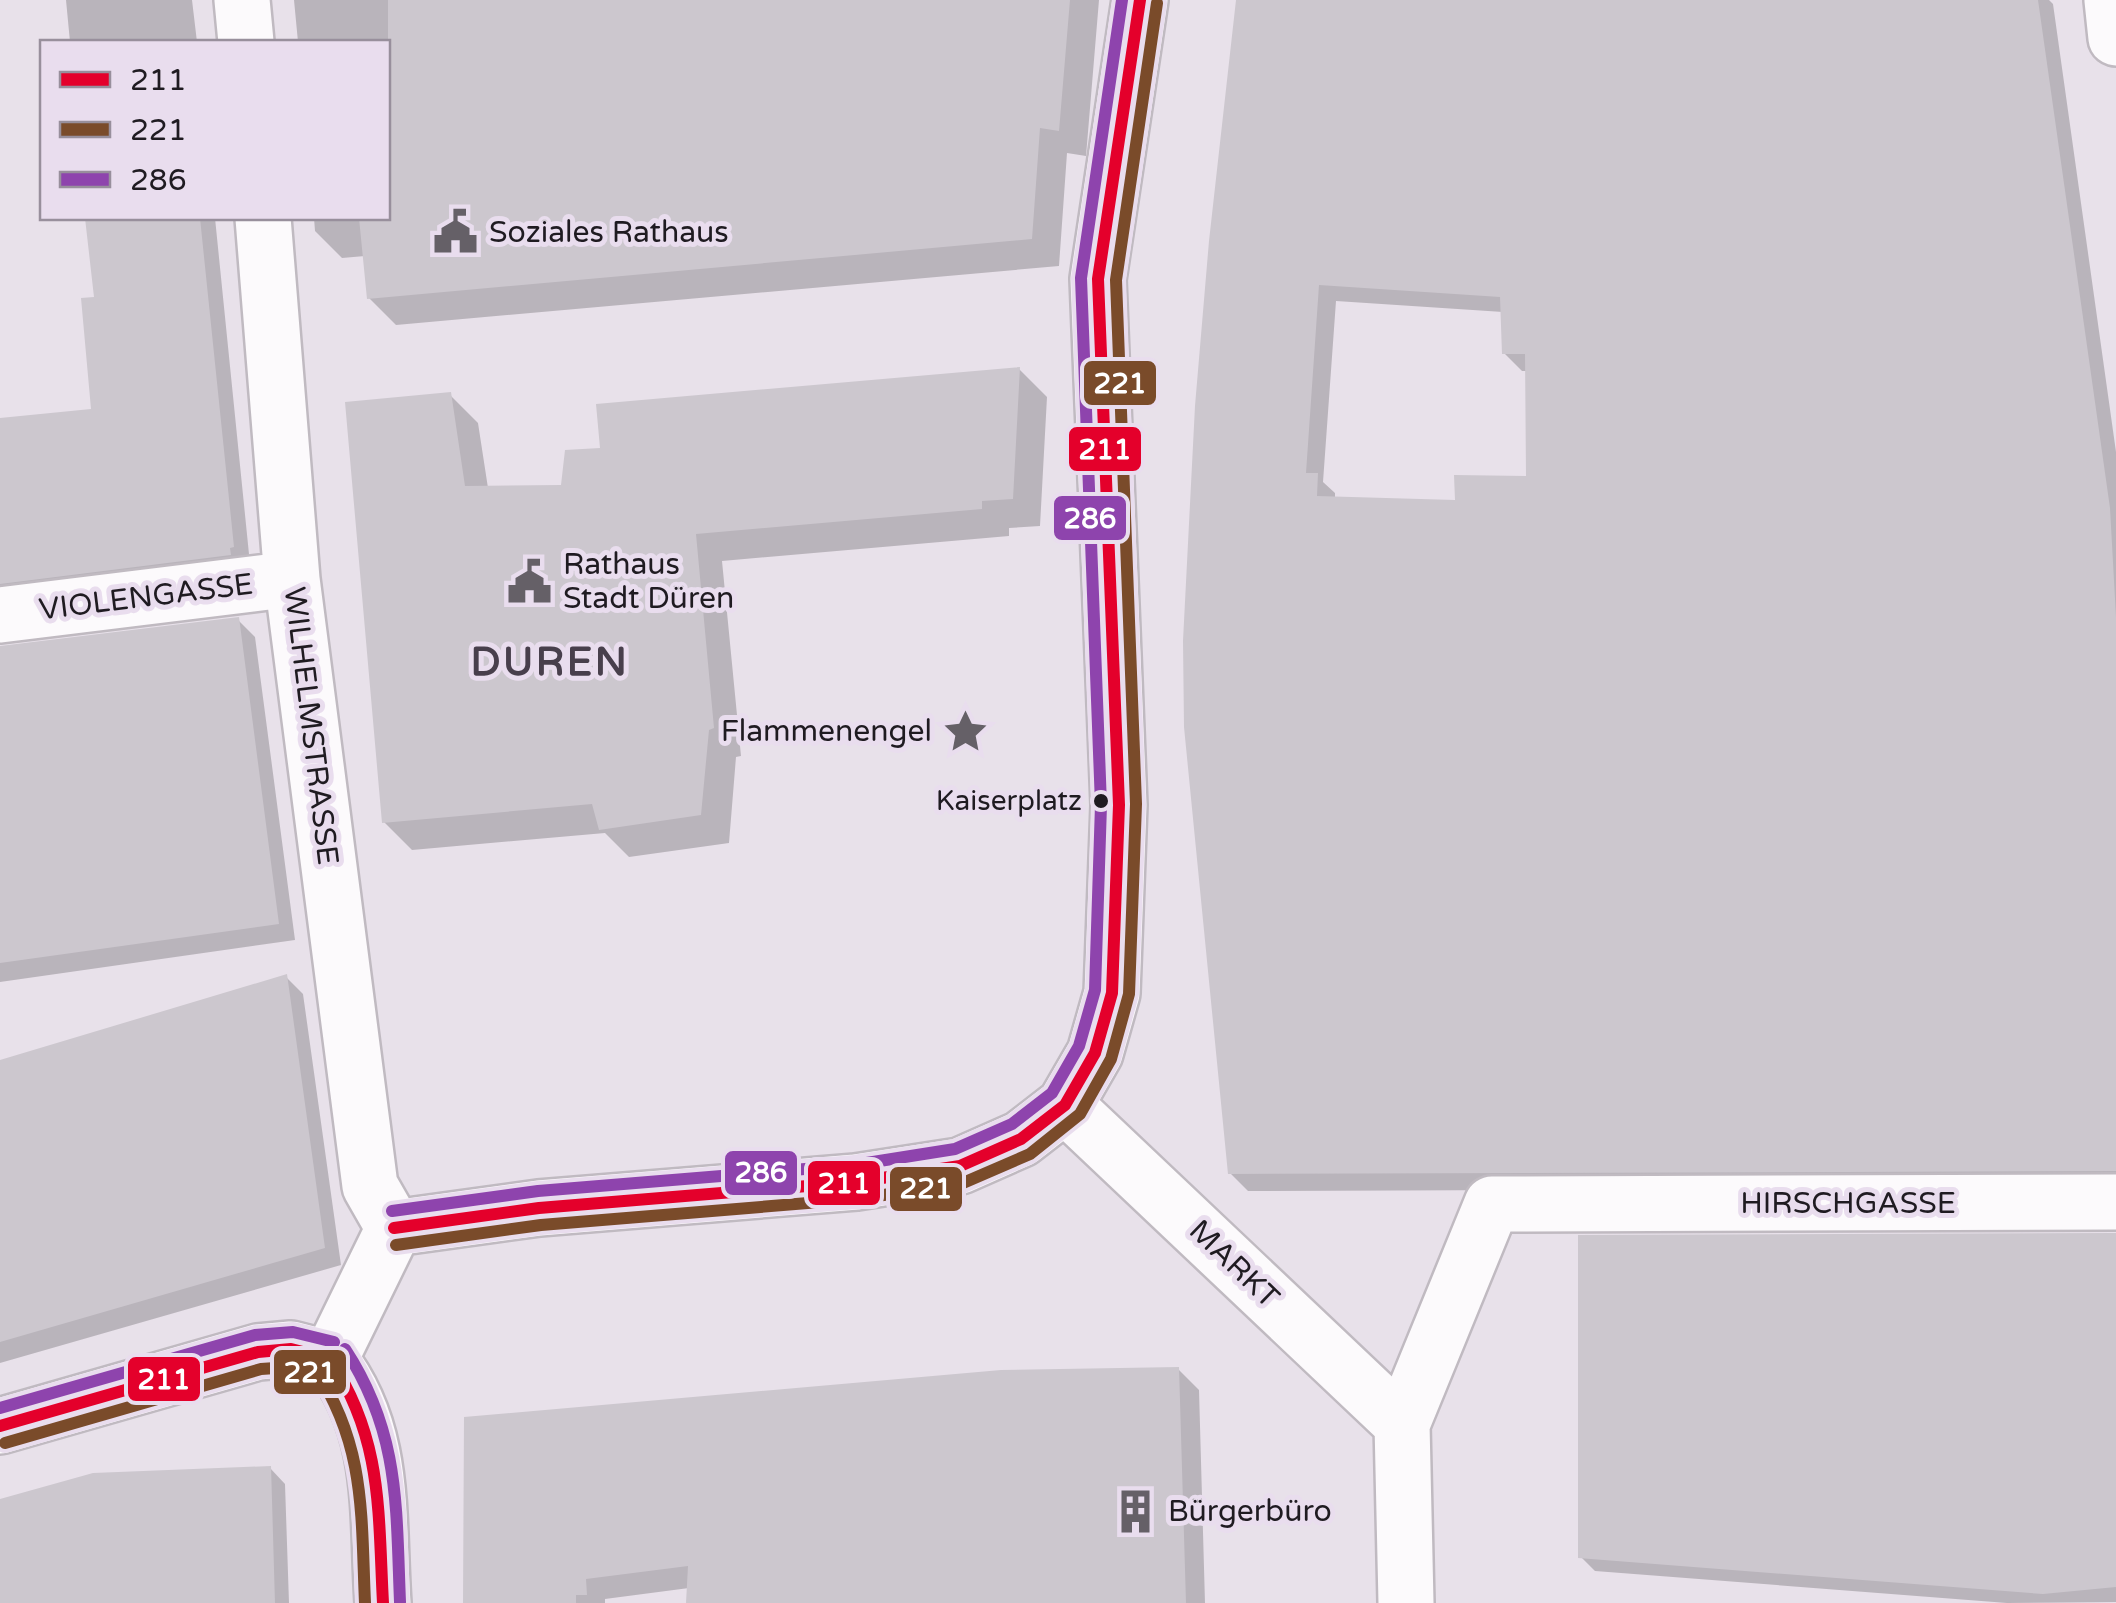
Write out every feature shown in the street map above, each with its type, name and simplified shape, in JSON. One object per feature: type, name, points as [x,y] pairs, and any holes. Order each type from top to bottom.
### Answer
[{"type":"street","points":[[242,0],[246,40]]},
{"type":"street","points":[[330,1359],[394,1228],[539,1208],[856,1182],[960,1166],[1021,1140],[1066,1105],[1095,1053],[1112,993],[1119,805],[1098,280],[1140,0]]},
{"type":"street","points":[[2112,0],[2116,38]]},
{"type":"street","name":"WILHELMSTRASSE","points":[[262,220],[292,578],[370,1186],[394,1228]]},
{"type":"street","name":"VIOLENGASSE","points":[[10,614],[292,578]]},
{"type":"street","name":"MARKT","points":[[1066,1105],[1402,1424]]},
{"type":"street","name":"HIRSCHGASSE","points":[[1402,1424],[1492,1204],[2116,1202]]},
{"type":"street","points":[[0,1426],[258,1352],[291,1350],[330,1359],[357,1398],[370,1436],[383,1603]]},
{"type":"street","points":[[1402,1424],[1406,1603]]},
{"type":"building","points":[[388,0],[1070,0],[1059,131],[1040,128],[1032,239],[367,299],[359,220],[390,220]]},
{"type":"building","points":[[1236,0],[2038,0],[2110,508],[2116,617],[2116,1171],[1228,1174],[1184,727],[1183,641],[1195,406]],"holes":[[[1319,285],[1500,297],[1502,354],[1525,354],[1526,476],[1454,475],[1455,500],[1317,496],[1318,473],[1306,473]]]},
{"type":"building","points":[[85,220],[200,220],[234,547],[230,548],[231,555],[0,584],[0,418],[91,409],[81,298],[94,297]]},
{"type":"building","name":"Rathaus Stadt Düren","points":[[1020,367],[1013,499],[982,501],[982,509],[696,534],[714,728],[709,730],[701,815],[599,830],[592,804],[382,823],[345,402],[451,392],[465,486],[561,485],[565,450],[600,448],[596,404]]},
{"type":"building","points":[[239,617],[279,924],[0,963],[0,646]]},
{"type":"building","points":[[287,974],[325,1248],[0,1342],[0,1060]]},
{"type":"building","points":[[2116,1233],[2116,1587],[2043,1594],[1578,1558],[1578,1235]]},
{"type":"building","points":[[1179,1367],[1186,1603],[686,1603],[688,1566],[586,1579],[587,1595],[576,1595],[576,1603],[463,1603],[464,1417],[1001,1370]]},
{"type":"building","points":[[271,1466],[275,1603],[0,1603],[0,1499],[93,1473]]},
{"type":"transit line","name":"286","points":[[392,1211],[538,1191],[854,1165],[955,1149],[1012,1124],[1052,1093],[1079,1046],[1095,990],[1101,805],[1081,278],[1122,0]]},
{"type":"transit line","name":"211","points":[[394,1228],[539,1208],[856,1182],[960,1166],[1021,1139],[1065,1105],[1095,1053],[1112,993],[1119,805],[1098,279],[1140,0]]},
{"type":"transit line","name":"221","points":[[396,1245],[541,1225],[857,1199],[963,1183],[1030,1154],[1080,1114],[1111,1059],[1129,994],[1136,804],[1116,280],[1157,3]]},
{"type":"transit line","name":"286","points":[[0,1408],[255,1335],[293,1332],[334,1342]]},
{"type":"transit line","name":"211","points":[[0,1426],[258,1352],[291,1349],[330,1359]]},
{"type":"transit line","name":"286","points":[[345,1349],[363,1380],[386,1441],[395,1502],[400,1602]]},
{"type":"transit line","name":"211","points":[[330,1359],[360,1418],[369,1448],[378,1507],[383,1603]]},
{"type":"transit line","name":"221","points":[[5,1443],[261,1369],[290,1367],[326,1376]]},
{"type":"transit line","name":"221","points":[[315,1369],[344,1426],[358,1482],[365,1603]]},
{"type":"place","name":"Soziales Rathaus","points":[[456,232]]},
{"type":"place","name":"Rathaus Stadt Düren","points":[[530,581]]},
{"type":"place","name":"Flammenengel","points":[[965,731]]},
{"type":"place","name":"Kaiserplatz","points":[[1101,801]]},
{"type":"place","name":"Bürgerbüro","points":[[1135,1511]]},
{"type":"district","name":"DUREN","points":[[550,662]]}]
